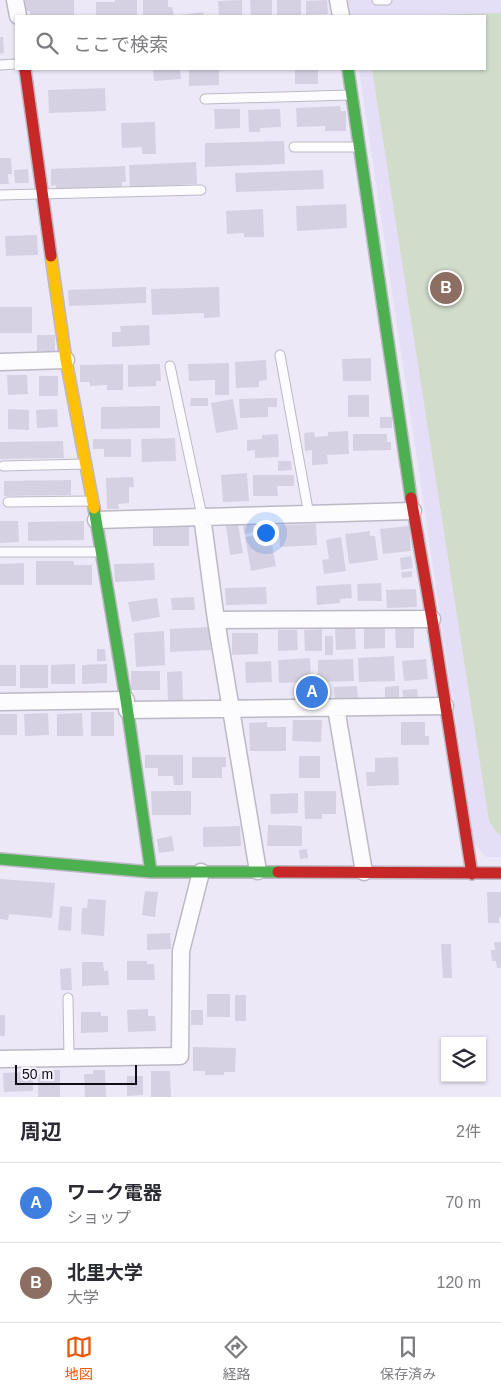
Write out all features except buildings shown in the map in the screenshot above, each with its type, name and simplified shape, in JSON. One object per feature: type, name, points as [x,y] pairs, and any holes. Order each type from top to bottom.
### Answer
[{"type":"street","points":[[15,0],[18,15]]},
{"type":"street","points":[[338,0],[341,15]]},
{"type":"street","points":[[25,70],[66,360],[96,520],[126,705],[150,872]]},
{"type":"street","points":[[348,70],[413,511],[472,874]]},
{"type":"street","points":[[0,362],[66,360]]},
{"type":"street","points":[[96,520],[413,511]]},
{"type":"street","points":[[202,516],[230,709],[258,871]]},
{"type":"street","points":[[216,620],[432,619]]},
{"type":"street","points":[[0,702],[230,709],[445,706]]},
{"type":"street","points":[[336,708],[364,872]]},
{"type":"street","points":[[0,860],[150,872],[501,873]]},
{"type":"street","points":[[0,1059],[180,1056],[181,951],[201,872]]},
{"type":"lane","points":[[377,0],[387,0]]},
{"type":"lane","points":[[0,65],[15,64]]},
{"type":"lane","points":[[205,99],[352,95]]},
{"type":"lane","points":[[294,147],[359,147]]},
{"type":"lane","points":[[0,195],[201,190]]},
{"type":"lane","points":[[280,355],[309,515]]},
{"type":"lane","points":[[170,366],[202,516]]},
{"type":"lane","points":[[3,466],[85,464]]},
{"type":"lane","points":[[8,502],[92,501]]},
{"type":"lane","points":[[0,552],[101,552]]},
{"type":"lane","points":[[68,998],[69,1057]]},
{"type":"shaded area","points":[[348,0],[501,0],[501,857],[486,857],[474,843],[359,70],[486,70],[486,15],[351,15]]},
{"type":"green space","points":[[501,13],[501,835],[498,834],[489,821],[372,70],[486,70],[486,15],[427,15]]},
{"type":"traffic: fast","points":[[348,70],[411,498]]},
{"type":"traffic: fast","points":[[94,508],[126,700],[151,872]]},
{"type":"traffic: fast","points":[[0,859],[151,872],[278,872]]},
{"type":"traffic: slow","points":[[51,256],[66,360],[94,508]]},
{"type":"traffic: jam","points":[[25,70],[51,256]]},
{"type":"traffic: jam","points":[[411,498],[472,874]]},
{"type":"traffic: jam","points":[[278,872],[501,873]]},
{"type":"place","name":"北里大学","points":[[446,288]]},
{"type":"place","name":"ワーク電器","points":[[312,692]]}]
